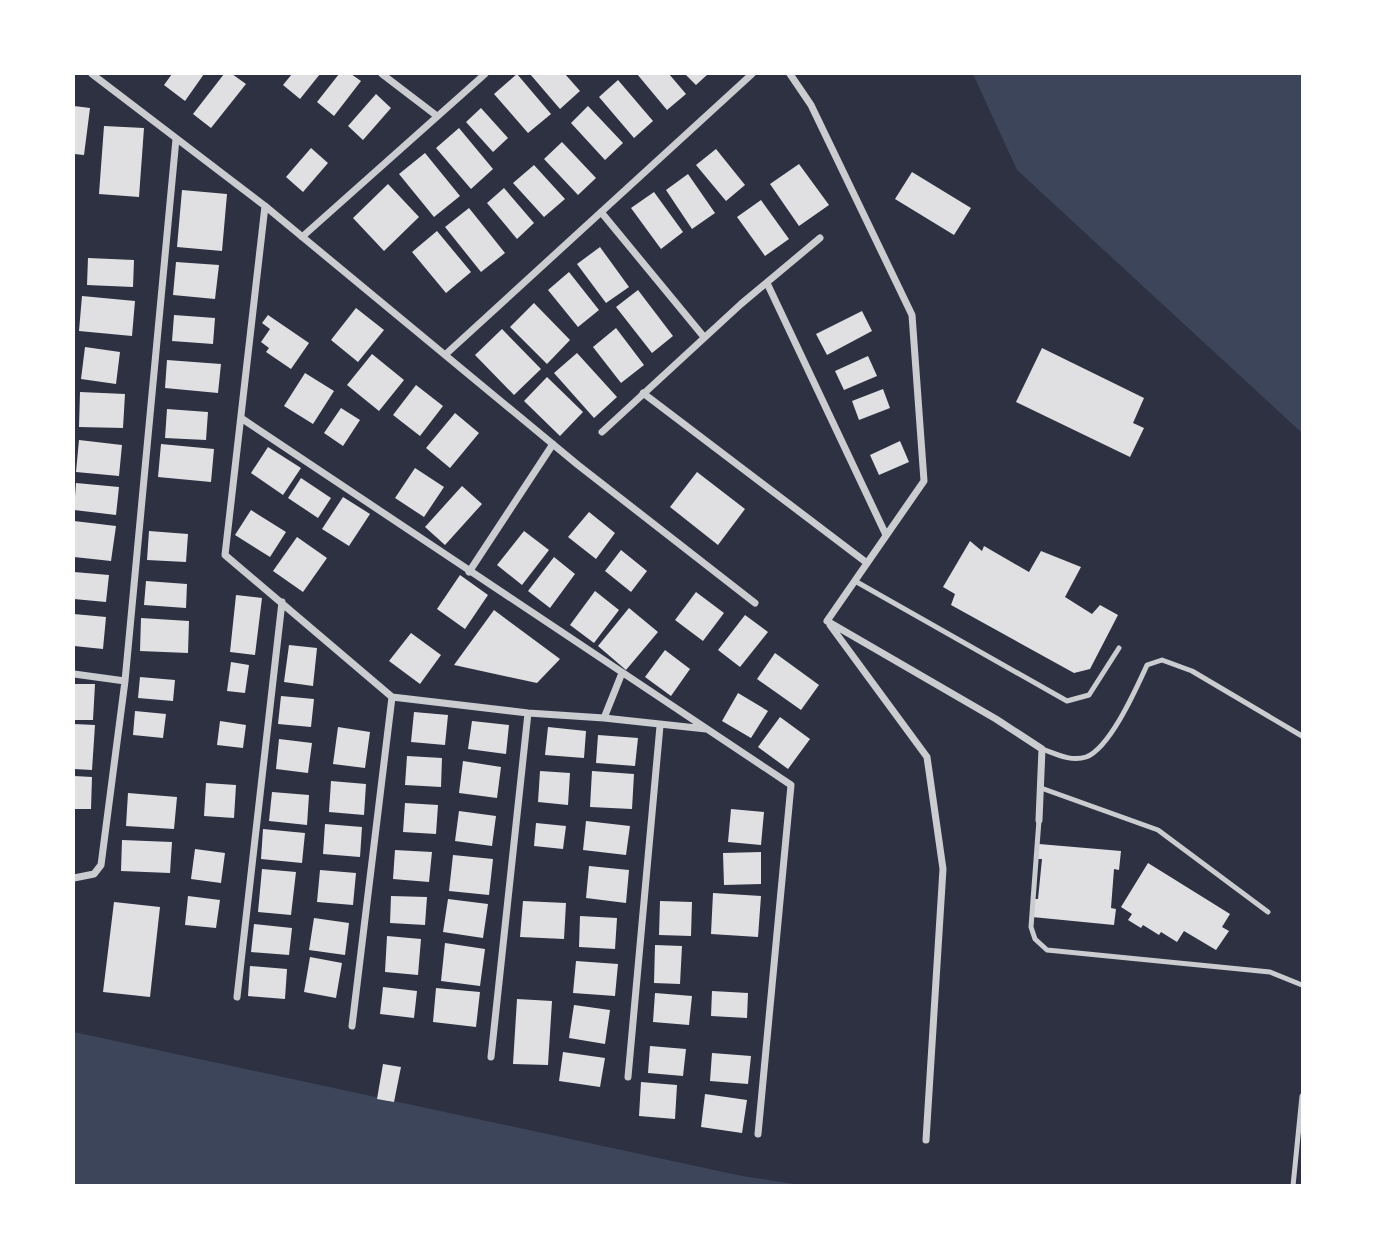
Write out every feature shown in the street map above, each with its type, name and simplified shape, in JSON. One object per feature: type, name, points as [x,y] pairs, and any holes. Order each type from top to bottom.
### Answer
[{"type":"street","points":[[92,74],[265,206],[553,444],[755,603]]},
{"type":"street","points":[[382,74],[437,116]]},
{"type":"street","points":[[302,237],[485,74]]},
{"type":"street","points":[[446,354],[752,74]]},
{"type":"street","points":[[790,74],[811,105],[912,315],[924,481],[827,621]]},
{"type":"street","points":[[74,878],[94,874],[101,865],[125,681],[176,139]]},
{"type":"street","points":[[265,206],[225,555],[392,697],[528,713],[706,729]]},
{"type":"street","points":[[601,212],[704,337]]},
{"type":"street","points":[[602,432],[704,337],[820,238]]},
{"type":"street","points":[[767,283],[887,535]]},
{"type":"street","points":[[643,393],[867,563]]},
{"type":"street","points":[[241,418],[790,785],[758,1135]]},
{"type":"street","points":[[469,572],[553,444]]},
{"type":"street","points":[[237,996],[282,602]]},
{"type":"street","points":[[827,621],[996,719],[1042,749],[1039,820]]},
{"type":"street","points":[[827,621],[927,757],[943,869],[926,1140]]},
{"type":"street","points":[[604,718],[622,673]]},
{"type":"street","points":[[74,674],[125,681]]},
{"type":"street","points":[[352,1026],[392,697]]},
{"type":"street","points":[[491,1057],[528,713]]},
{"type":"street","points":[[628,1077],[660,726]]},
{"type":"lane","points":[[855,581],[1067,701],[1089,695],[1119,648]]},
{"type":"lane","points":[[1042,749],[1069,758],[1086,757],[1103,744],[1147,665],[1162,660],[1192,671],[1303,736]]},
{"type":"lane","points":[[1041,788],[1157,830],[1268,912]]},
{"type":"lane","points":[[1039,820],[1031,927],[1035,939],[1047,950],[1270,972],[1303,985]]},
{"type":"lane","points":[[1293,1185],[1303,1096]]},
{"type":"shaded area","points":[[973,74],[1302,74],[1302,433],[1017,170]]},
{"type":"shaded area","points":[[74,1032],[742,1176],[801,1185],[74,1186]]},
{"type":"building","points":[[172,74],[204,74],[185,101],[164,85]]},
{"type":"building","points":[[224,74],[232,74],[246,84],[211,128],[193,114]]},
{"type":"building","points":[[292,74],[320,74],[300,99],[283,85]]},
{"type":"building","points":[[339,74],[351,74],[361,81],[334,116],[317,102]]},
{"type":"building","points":[[517,74],[551,114],[528,133],[494,94]]},
{"type":"building","points":[[530,74],[565,74],[580,91],[560,109]]},
{"type":"building","points":[[637,74],[669,74],[686,94],[667,110]]},
{"type":"building","points":[[685,74],[708,74],[696,85]]},
{"type":"building","points":[[618,80],[653,121],[634,138],[599,97]]},
{"type":"building","points":[[376,94],[391,108],[363,140],[348,126]]},
{"type":"building","points":[[74,106],[90,108],[84,155],[74,154]]},
{"type":"building","points":[[588,106],[623,143],[605,160],[571,123]]},
{"type":"building","points":[[481,108],[508,138],[493,152],[466,122]]},
{"type":"building","points":[[104,126],[144,128],[139,197],[99,194]]},
{"type":"building","points":[[459,128],[493,169],[471,189],[436,148]]},
{"type":"building","points":[[562,142],[596,178],[578,195],[544,159]]},
{"type":"building","points":[[311,148],[328,163],[303,192],[286,177]]},
{"type":"building","points":[[716,149],[745,185],[726,201],[696,165]]},
{"type":"building","points":[[425,153],[460,196],[434,217],[399,174]]},
{"type":"building","points":[[799,164],[829,205],[799,226],[770,184]]},
{"type":"building","points":[[534,165],[565,199],[544,217],[513,183]]},
{"type":"building","points":[[912,172],[971,208],[954,235],[895,199]]},
{"type":"building","points":[[688,174],[715,213],[692,229],[666,190]]},
{"type":"building","points":[[388,184],[419,217],[384,251],[353,218]]},
{"type":"building","points":[[504,188],[534,223],[517,239],[487,203]]},
{"type":"building","points":[[182,190],[227,194],[222,251],[177,247]]},
{"type":"building","points":[[654,192],[683,232],[661,249],[631,208]]},
{"type":"building","points":[[761,200],[789,239],[765,256],[737,217]]},
{"type":"building","points":[[469,208],[505,253],[481,272],[445,227]]},
{"type":"building","points":[[437,231],[471,272],[446,293],[412,252]]},
{"type":"building","points":[[600,247],[629,287],[606,303],[577,264]]},
{"type":"building","points":[[88,258],[134,260],[133,287],[87,285]]},
{"type":"building","points":[[176,262],[219,265],[215,299],[173,295]]},
{"type":"building","points":[[569,272],[599,310],[578,327],[548,290]]},
{"type":"building","points":[[638,290],[673,336],[652,353],[616,307]]},
{"type":"building","points":[[82,296],[135,301],[132,336],[79,331]]},
{"type":"building","points":[[534,303],[570,340],[547,364],[510,327]]},
{"type":"building","points":[[356,308],[384,330],[358,362],[331,340]]},
{"type":"building","points":[[862,311],[872,331],[827,355],[816,334]]},
{"type":"building","points":[[174,315],[215,318],[213,344],[172,341]]},
{"type":"building","points":[[268,315],[309,343],[291,369],[266,352],[269,348],[261,342],[270,329],[262,323]]},
{"type":"building","points":[[616,328],[644,365],[621,383],[593,347]]},
{"type":"building","points":[[502,329],[541,369],[514,395],[475,355]]},
{"type":"building","points":[[85,347],[120,352],[116,384],[81,379]]},
{"type":"building","points":[[1042,348],[1144,398],[1133,423],[1144,428],[1130,457],[1016,402]]},
{"type":"building","points":[[577,353],[617,397],[594,418],[554,373]]},
{"type":"building","points":[[372,354],[404,380],[379,411],[347,385]]},
{"type":"building","points":[[868,356],[877,376],[844,390],[835,371]]},
{"type":"building","points":[[167,360],[221,364],[218,393],[165,388]]},
{"type":"building","points":[[305,373],[334,391],[313,424],[284,406]]},
{"type":"building","points":[[547,377],[583,412],[560,436],[524,401]]},
{"type":"building","points":[[416,385],[443,406],[420,436],[393,415]]},
{"type":"building","points":[[883,389],[890,408],[859,420],[852,401]]},
{"type":"building","points":[[80,392],[125,394],[123,428],[79,427]]},
{"type":"building","points":[[341,408],[360,420],[343,446],[324,433]]},
{"type":"building","points":[[167,409],[208,412],[206,440],[165,438]]},
{"type":"building","points":[[455,413],[479,433],[450,468],[426,448]]},
{"type":"building","points":[[79,440],[122,445],[119,476],[76,472]]},
{"type":"building","points":[[900,441],[909,462],[879,475],[870,455]]},
{"type":"building","points":[[161,444],[214,449],[211,482],[158,477]]},
{"type":"building","points":[[268,447],[301,468],[283,495],[251,473]]},
{"type":"building","points":[[415,468],[444,487],[424,517],[395,498]]},
{"type":"building","points":[[697,472],[745,509],[718,545],[670,507]]},
{"type":"building","points":[[301,478],[331,498],[318,518],[288,498]]},
{"type":"building","points":[[76,483],[119,487],[116,515],[74,510]]},
{"type":"building","points":[[462,486],[482,504],[445,545],[425,527]]},
{"type":"building","points":[[343,497],[370,514],[349,546],[322,529]]},
{"type":"building","points":[[251,510],[286,532],[270,557],[235,535]]},
{"type":"building","points":[[589,512],[615,533],[596,559],[568,537]]},
{"type":"building","points":[[74,521],[116,526],[111,561],[74,557]]},
{"type":"building","points":[[149,531],[188,534],[186,562],[147,560]]},
{"type":"building","points":[[524,531],[549,550],[522,585],[497,565]]},
{"type":"building","points":[[297,537],[327,558],[303,592],[273,571]]},
{"type":"building","points":[[970,541],[982,551],[984,546],[1029,572],[1041,551],[1081,567],[1065,597],[1092,614],[1100,605],[1118,615],[1090,669],[1074,673],[951,605],[955,594],[943,587]]},
{"type":"building","points":[[621,550],[647,571],[631,592],[605,571]]},
{"type":"building","points":[[554,557],[575,574],[550,608],[528,591]]},
{"type":"building","points":[[74,572],[109,575],[106,602],[74,599]]},
{"type":"building","points":[[460,575],[488,595],[465,629],[437,609]]},
{"type":"building","points":[[146,581],[187,584],[186,608],[144,605]]},
{"type":"building","points":[[595,591],[619,610],[594,643],[570,625]]},
{"type":"building","points":[[696,592],[724,613],[703,641],[675,620]]},
{"type":"building","points":[[236,595],[262,598],[255,655],[230,652]]},
{"type":"building","points":[[629,608],[658,632],[626,670],[598,646]]},
{"type":"building","points":[[494,610],[560,659],[537,683],[454,665]]},
{"type":"building","points":[[74,614],[106,617],[103,649],[74,646]]},
{"type":"building","points":[[745,615],[768,632],[740,667],[718,650]]},
{"type":"building","points":[[141,618],[189,621],[188,653],[140,651]]},
{"type":"building","points":[[411,633],[441,655],[420,684],[389,661]]},
{"type":"building","points":[[289,645],[317,648],[313,686],[284,682]]},
{"type":"building","points":[[665,650],[690,669],[671,696],[645,677]]},
{"type":"building","points":[[775,653],[819,685],[801,710],[757,679]]},
{"type":"building","points":[[231,662],[249,665],[245,693],[227,691]]},
{"type":"building","points":[[140,677],[175,680],[173,701],[138,698]]},
{"type":"building","points":[[74,684],[95,684],[93,720],[74,720]]},
{"type":"building","points":[[738,693],[768,711],[751,738],[722,721]]},
{"type":"building","points":[[281,696],[314,699],[311,727],[278,724]]},
{"type":"building","points":[[135,711],[166,714],[163,738],[133,735]]},
{"type":"building","points":[[414,712],[448,715],[445,745],[411,742]]},
{"type":"building","points":[[780,717],[810,739],[788,769],[758,747]]},
{"type":"building","points":[[220,721],[246,725],[243,748],[217,745]]},
{"type":"building","points":[[472,721],[509,725],[506,754],[468,749]]},
{"type":"building","points":[[74,724],[95,725],[92,770],[74,769]]},
{"type":"building","points":[[338,727],[370,732],[365,768],[333,764]]},
{"type":"building","points":[[548,727],[586,731],[584,758],[545,755]]},
{"type":"building","points":[[598,735],[638,738],[635,766],[596,763]]},
{"type":"building","points":[[279,739],[312,743],[308,773],[276,769]]},
{"type":"building","points":[[407,756],[442,758],[441,787],[405,785]]},
{"type":"building","points":[[463,761],[501,767],[497,798],[459,793]]},
{"type":"building","points":[[540,771],[570,773],[568,805],[538,802]]},
{"type":"building","points":[[592,771],[634,774],[632,809],[590,807]]},
{"type":"building","points":[[74,776],[92,777],[91,809],[74,809]]},
{"type":"building","points":[[331,781],[366,784],[364,815],[329,812]]},
{"type":"building","points":[[206,783],[236,785],[234,818],[204,816]]},
{"type":"building","points":[[272,792],[309,795],[307,825],[269,821]]},
{"type":"building","points":[[128,793],[177,797],[174,829],[126,826]]},
{"type":"building","points":[[405,803],[438,805],[436,834],[403,832]]},
{"type":"building","points":[[731,809],[764,812],[761,845],[728,842]]},
{"type":"building","points":[[459,811],[496,816],[492,846],[455,841]]},
{"type":"building","points":[[586,821],[630,826],[626,855],[583,850]]},
{"type":"building","points":[[536,823],[566,826],[563,849],[534,846]]},
{"type":"building","points":[[325,824],[362,827],[360,857],[323,854]]},
{"type":"building","points":[[263,829],[305,833],[302,863],[261,859]]},
{"type":"building","points":[[122,840],[172,842],[170,873],[121,871]]},
{"type":"building","points":[[1039,844],[1121,851],[1119,870],[1114,869],[1111,908],[1116,909],[1114,925],[1032,917],[1034,899],[1038,899],[1042,859],[1038,859]]},
{"type":"building","points":[[195,849],[225,853],[221,883],[191,879]]},
{"type":"building","points":[[395,850],[432,852],[429,882],[393,879]]},
{"type":"building","points":[[761,852],[761,884],[724,885],[723,853]]},
{"type":"building","points":[[453,855],[493,859],[489,895],[449,891]]},
{"type":"building","points":[[1148,863],[1230,914],[1222,927],[1229,931],[1216,950],[1184,931],[1177,942],[1161,932],[1159,935],[1128,920],[1132,914],[1121,907]]},
{"type":"building","points":[[589,866],[629,870],[626,903],[586,898]]},
{"type":"building","points":[[262,869],[296,872],[291,915],[258,912]]},
{"type":"building","points":[[320,870],[356,873],[353,905],[317,902]]},
{"type":"building","points":[[713,893],[761,896],[758,937],[711,934]]},
{"type":"building","points":[[188,896],[220,900],[216,928],[185,925]]},
{"type":"building","points":[[391,896],[427,897],[425,925],[390,923]]},
{"type":"building","points":[[448,899],[488,904],[483,938],[443,932]]},
{"type":"building","points":[[523,901],[566,903],[564,939],[520,937]]},
{"type":"building","points":[[660,901],[692,902],[691,936],[659,935]]},
{"type":"building","points":[[114,902],[160,907],[150,997],[103,992]]},
{"type":"building","points":[[580,916],[617,918],[615,949],[579,947]]},
{"type":"building","points":[[314,918],[349,923],[345,955],[309,950]]},
{"type":"building","points":[[254,924],[292,928],[289,955],[251,952]]},
{"type":"building","points":[[387,936],[421,939],[418,975],[385,972]]},
{"type":"building","points":[[445,943],[485,949],[480,986],[441,981]]},
{"type":"building","points":[[655,945],[682,946],[680,984],[654,983]]},
{"type":"building","points":[[310,957],[342,963],[336,998],[304,992]]},
{"type":"building","points":[[576,961],[618,964],[615,996],[573,993]]},
{"type":"building","points":[[250,966],[287,969],[285,999],[248,996]]},
{"type":"building","points":[[383,987],[417,991],[414,1018],[380,1014]]},
{"type":"building","points":[[436,988],[480,992],[476,1027],[433,1022]]},
{"type":"building","points":[[712,991],[748,993],[747,1018],[711,1016]]},
{"type":"building","points":[[655,993],[692,996],[689,1025],[653,1022]]},
{"type":"building","points":[[517,999],[552,1001],[548,1065],[513,1064]]},
{"type":"building","points":[[574,1005],[610,1010],[605,1044],[569,1038]]},
{"type":"building","points":[[650,1046],[686,1049],[683,1076],[648,1073]]},
{"type":"building","points":[[563,1052],[605,1058],[600,1087],[559,1081]]},
{"type":"building","points":[[712,1053],[751,1056],[748,1084],[710,1081]]},
{"type":"building","points":[[383,1064],[401,1067],[394,1102],[377,1099]]},
{"type":"building","points":[[641,1082],[677,1085],[675,1119],[639,1116]]},
{"type":"building","points":[[705,1094],[747,1100],[742,1133],[701,1127]]}]
